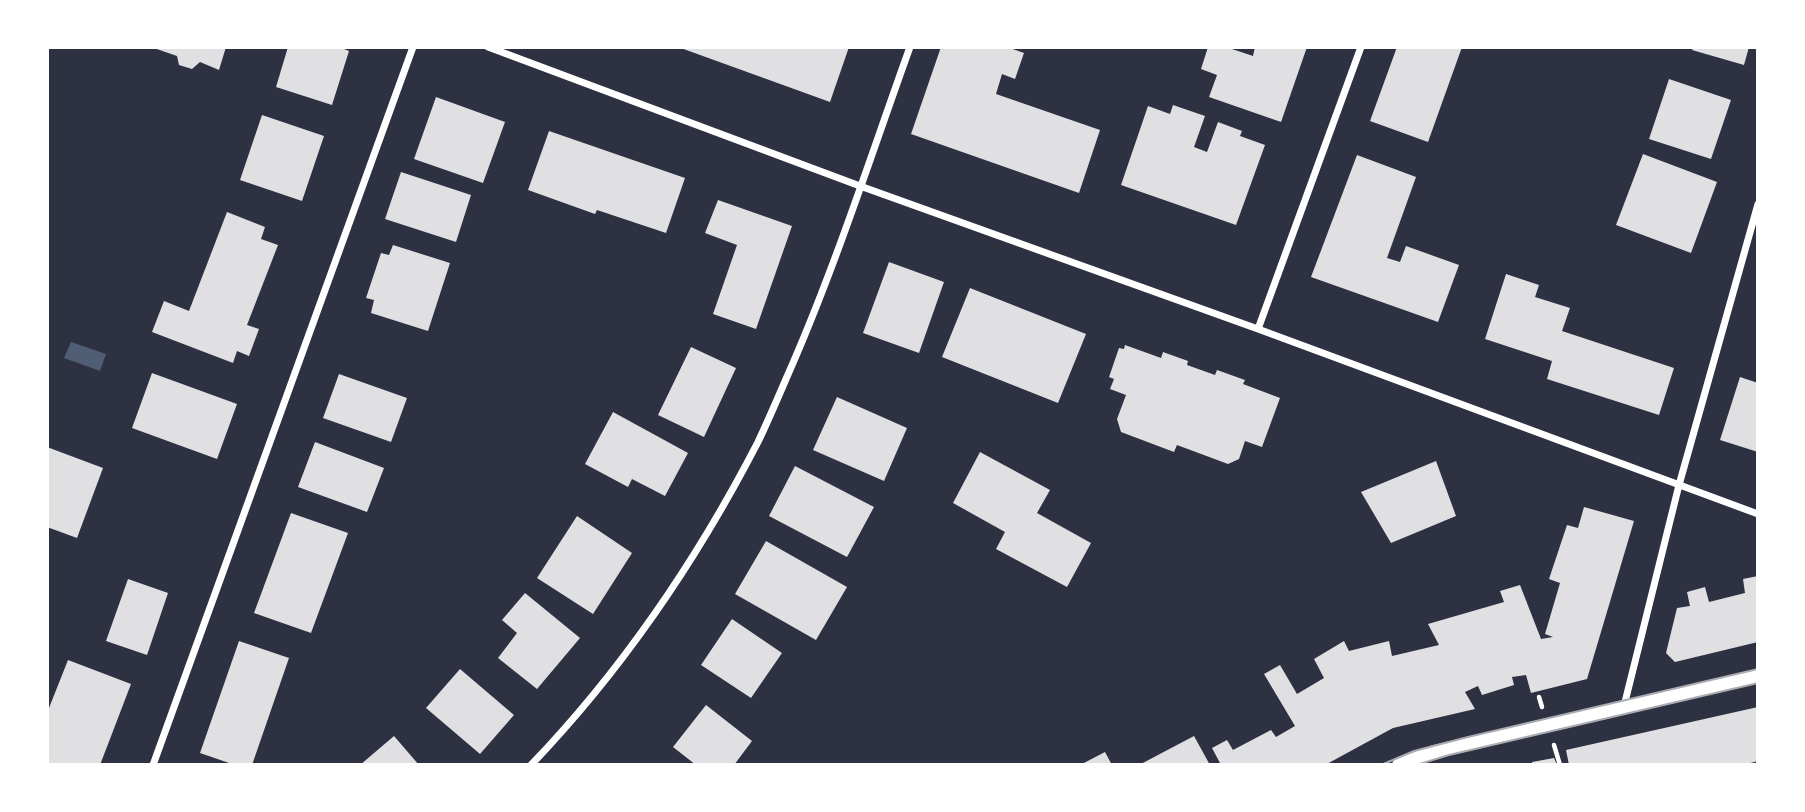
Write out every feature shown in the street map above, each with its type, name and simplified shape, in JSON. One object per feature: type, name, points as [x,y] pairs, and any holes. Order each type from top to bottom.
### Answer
[{"type":"main road","points":[[1399,765],[1434,752],[1758,676]]},
{"type":"street","points":[[153,765],[412,47]]},
{"type":"street","points":[[488,47],[860,186],[1758,513]]},
{"type":"street","points":[[531,765],[564,730],[622,659],[696,550],[758,441],[811,321],[909,47]]},
{"type":"street","points":[[1258,329],[1361,47]]},
{"type":"street","points":[[1623,707],[1679,485],[1758,204]]},
{"type":"water","points":[[71,342],[106,354],[100,371],[64,358]]},
{"type":"building","points":[[151,47],[226,47],[219,70],[200,62],[192,69],[179,65],[177,56]]},
{"type":"building","points":[[288,47],[339,47],[349,51],[332,105],[276,87]]},
{"type":"building","points":[[678,47],[849,47],[830,102]]},
{"type":"building","points":[[941,47],[1007,47],[1024,53],[1015,79],[1002,74],[996,94],[1100,130],[1079,193],[911,134]]},
{"type":"building","points":[[1208,47],[1226,47],[1253,56],[1255,47],[1307,47],[1281,122],[1209,97],[1217,75],[1201,69]]},
{"type":"building","points":[[1397,47],[1462,47],[1428,142],[1370,121]]},
{"type":"building","points":[[1693,47],[1749,47],[1744,65],[1692,50]]},
{"type":"building","points":[[1669,79],[1731,100],[1711,159],[1649,139]]},
{"type":"building","points":[[436,97],[505,122],[483,183],[414,159]]},
{"type":"building","points":[[1173,105],[1205,116],[1194,147],[1207,152],[1218,122],[1242,131],[1240,136],[1265,145],[1236,225],[1121,185],[1148,106],[1170,114]]},
{"type":"building","points":[[262,115],[324,136],[302,201],[240,180]]},
{"type":"building","points":[[549,131],[685,178],[666,233],[597,210],[595,214],[528,190]]},
{"type":"building","points":[[1643,154],[1717,182],[1691,253],[1616,225]]},
{"type":"building","points":[[1357,155],[1416,177],[1387,258],[1400,262],[1406,246],[1459,265],[1438,322],[1311,277]]},
{"type":"building","points":[[401,172],[471,195],[456,242],[385,219]]},
{"type":"building","points":[[718,200],[792,226],[756,329],[713,314],[737,245],[705,233]]},
{"type":"building","points":[[227,212],[265,227],[261,239],[278,245],[247,325],[259,329],[249,356],[237,351],[233,363],[152,332],[164,301],[189,311]]},
{"type":"building","points":[[393,245],[450,263],[428,331],[371,313],[374,300],[366,298],[381,253],[389,255]]},
{"type":"building","points":[[889,262],[944,282],[919,353],[863,333]]},
{"type":"building","points":[[1506,274],[1539,285],[1535,297],[1570,308],[1562,331],[1674,368],[1659,415],[1547,379],[1552,361],[1485,339]]},
{"type":"building","points":[[970,288],[1086,334],[1058,403],[942,357]]},
{"type":"building","points":[[1125,345],[1161,358],[1163,352],[1188,361],[1187,365],[1215,375],[1217,370],[1245,380],[1243,384],[1280,398],[1262,447],[1245,441],[1239,459],[1228,464],[1177,445],[1174,452],[1121,432],[1117,419],[1126,395],[1110,389],[1114,379],[1109,377],[1119,348],[1124,349]]},
{"type":"building","points":[[691,347],[736,368],[704,437],[658,415]]},
{"type":"building","points":[[152,373],[237,404],[217,459],[132,428]]},
{"type":"building","points":[[339,374],[407,398],[391,442],[323,418]]},
{"type":"building","points":[[1740,377],[1758,383],[1758,452],[1720,440]]},
{"type":"building","points":[[837,397],[907,428],[884,481],[813,450]]},
{"type":"building","points":[[613,412],[688,453],[665,496],[632,479],[628,487],[585,464]]},
{"type":"building","points":[[315,442],[384,468],[367,512],[298,487]]},
{"type":"building","points":[[47,447],[103,468],[77,538],[47,527]]},
{"type":"building","points":[[980,452],[1050,490],[1037,513],[1091,543],[1067,587],[996,549],[1005,532],[953,503]]},
{"type":"building","points":[[1436,461],[1456,516],[1391,543],[1361,492]]},
{"type":"building","points":[[795,466],[874,507],[847,557],[769,516]]},
{"type":"building","points":[[1584,507],[1634,521],[1587,679],[1531,693],[1526,675],[1512,677],[1514,685],[1482,695],[1478,686],[1465,692],[1475,709],[1393,728],[1325,765],[1221,765],[1212,748],[1227,740],[1233,750],[1271,730],[1276,737],[1295,726],[1264,674],[1280,665],[1297,694],[1324,678],[1314,659],[1344,641],[1349,651],[1389,641],[1392,656],[1439,645],[1428,624],[1504,602],[1500,591],[1520,585],[1541,639],[1553,637],[1545,634],[1560,583],[1549,579],[1567,525],[1578,528]]},
{"type":"building","points":[[291,513],[348,533],[311,633],[254,613]]},
{"type":"building","points":[[577,516],[632,553],[593,614],[537,578]]},
{"type":"building","points":[[766,541],[847,587],[816,640],[735,594]]},
{"type":"building","points":[[1758,576],[1758,642],[1675,662],[1666,653],[1677,608],[1690,606],[1687,592],[1705,587],[1709,602],[1745,593],[1743,579]]},
{"type":"building","points":[[128,579],[168,593],[147,655],[106,641]]},
{"type":"building","points":[[525,593],[580,638],[537,689],[498,658],[517,633],[502,620]]},
{"type":"building","points":[[732,619],[782,653],[751,698],[701,665]]},
{"type":"building","points":[[239,641],[289,658],[252,765],[235,765],[200,753]]},
{"type":"building","points":[[68,660],[131,684],[100,765],[47,765],[47,713]]},
{"type":"building","points":[[460,669],[514,715],[480,754],[426,708]]},
{"type":"building","points":[[706,705],[752,741],[734,765],[696,765],[673,747]]},
{"type":"building","points":[[1758,707],[1758,761],[1743,765],[1569,765],[1566,750]]},
{"type":"building","points":[[394,736],[419,765],[360,765]]},
{"type":"building","points":[[1194,736],[1210,765],[1139,765]]},
{"type":"building","points":[[1105,752],[1112,765],[1080,765]]},
{"type":"building","points":[[1554,758],[1557,765],[1532,765],[1532,762]]},
{"type":"tram line","points":[[1381,765],[1414,751],[1468,737],[1758,669]]},
{"type":"tram line","points":[[1416,765],[1758,683]]}]
